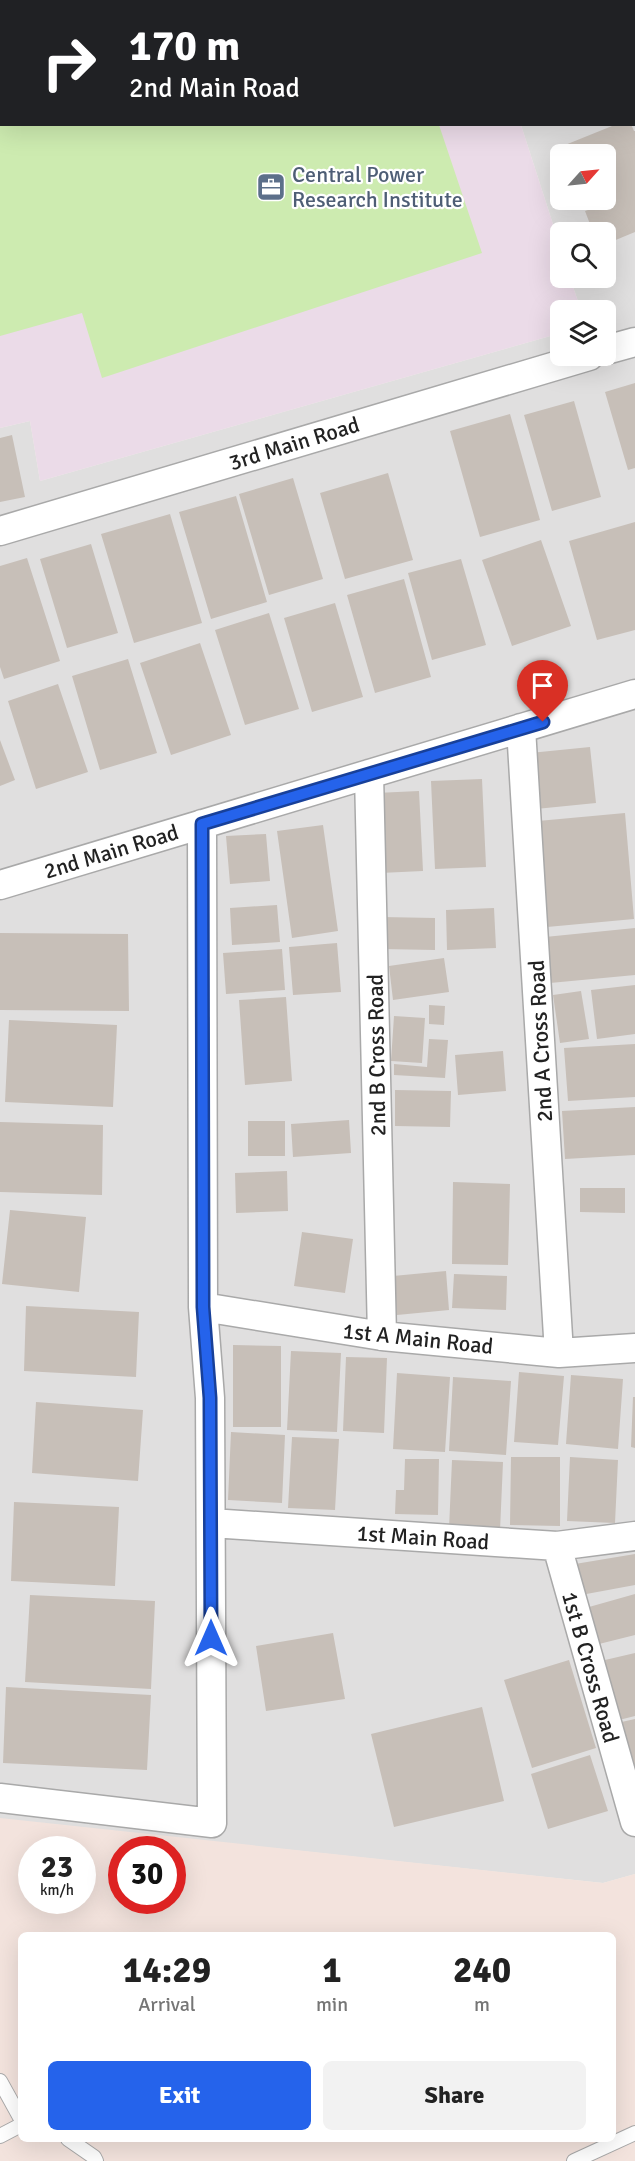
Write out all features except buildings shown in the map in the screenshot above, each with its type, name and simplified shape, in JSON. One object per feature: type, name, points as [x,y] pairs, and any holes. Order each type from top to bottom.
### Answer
[{"type":"street","points":[[616,347],[635,342]]},
{"type":"street","name":"3rd Main Road","points":[[0,531],[555,366]]},
{"type":"street","name":"2nd Main Road","points":[[0,885],[521,728],[633,701]]},
{"type":"street","name":"2nd A Cross Road","points":[[521,728],[559,1353]]},
{"type":"street","name":"2nd B Cross Road","points":[[369,774],[382,1336]]},
{"type":"street","points":[[0,1798],[212,1823],[210,1398],[203,1307],[202,824]]},
{"type":"street","name":"1st A Main Road","points":[[203,1307],[382,1336],[559,1353],[635,1348]]},
{"type":"street","name":"1st Main Road","points":[[211,1523],[557,1546],[635,1536]]},
{"type":"street","name":"1st B Cross Road","points":[[557,1546],[635,1822]]},
{"type":"lane","points":[[0,2081],[18,2114]]},
{"type":"lane","points":[[0,2136],[18,2127]]},
{"type":"lane","points":[[616,2142],[635,2133]]},
{"type":"lane","points":[[72,2142],[94,2157],[96,2161]]},
{"type":"lane","points":[[574,2161],[615,2142]]},
{"type":"shaded area","name":"Central Power Research Institute","points":[[0,126],[521,126],[552,222],[550,222],[550,288],[573,288],[578,300],[550,300],[550,336],[40,481],[30,421],[0,428]]},
{"type":"shaded area","points":[[521,126],[635,126],[635,1874],[603,1883],[186,1839],[186,1836],[160,1836],[0,1819],[0,428],[30,421],[40,481],[550,336],[550,366],[616,366],[616,300],[578,300],[573,288],[616,288],[616,222],[552,222]]},
{"type":"shaded area","points":[[0,1818],[167,1836],[108,1836],[108,1914],[186,1914],[186,1838],[603,1883],[635,1874],[635,2161],[0,2161]]},
{"type":"green space","points":[[0,126],[439,126],[482,253],[102,378],[82,313],[0,336]]},
{"type":"place","name":"Central Power Research Institute","points":[[271,187]]},
{"type":"route","points":[[211,1638],[210,1398],[203,1307],[202,824],[543,722]]}]
